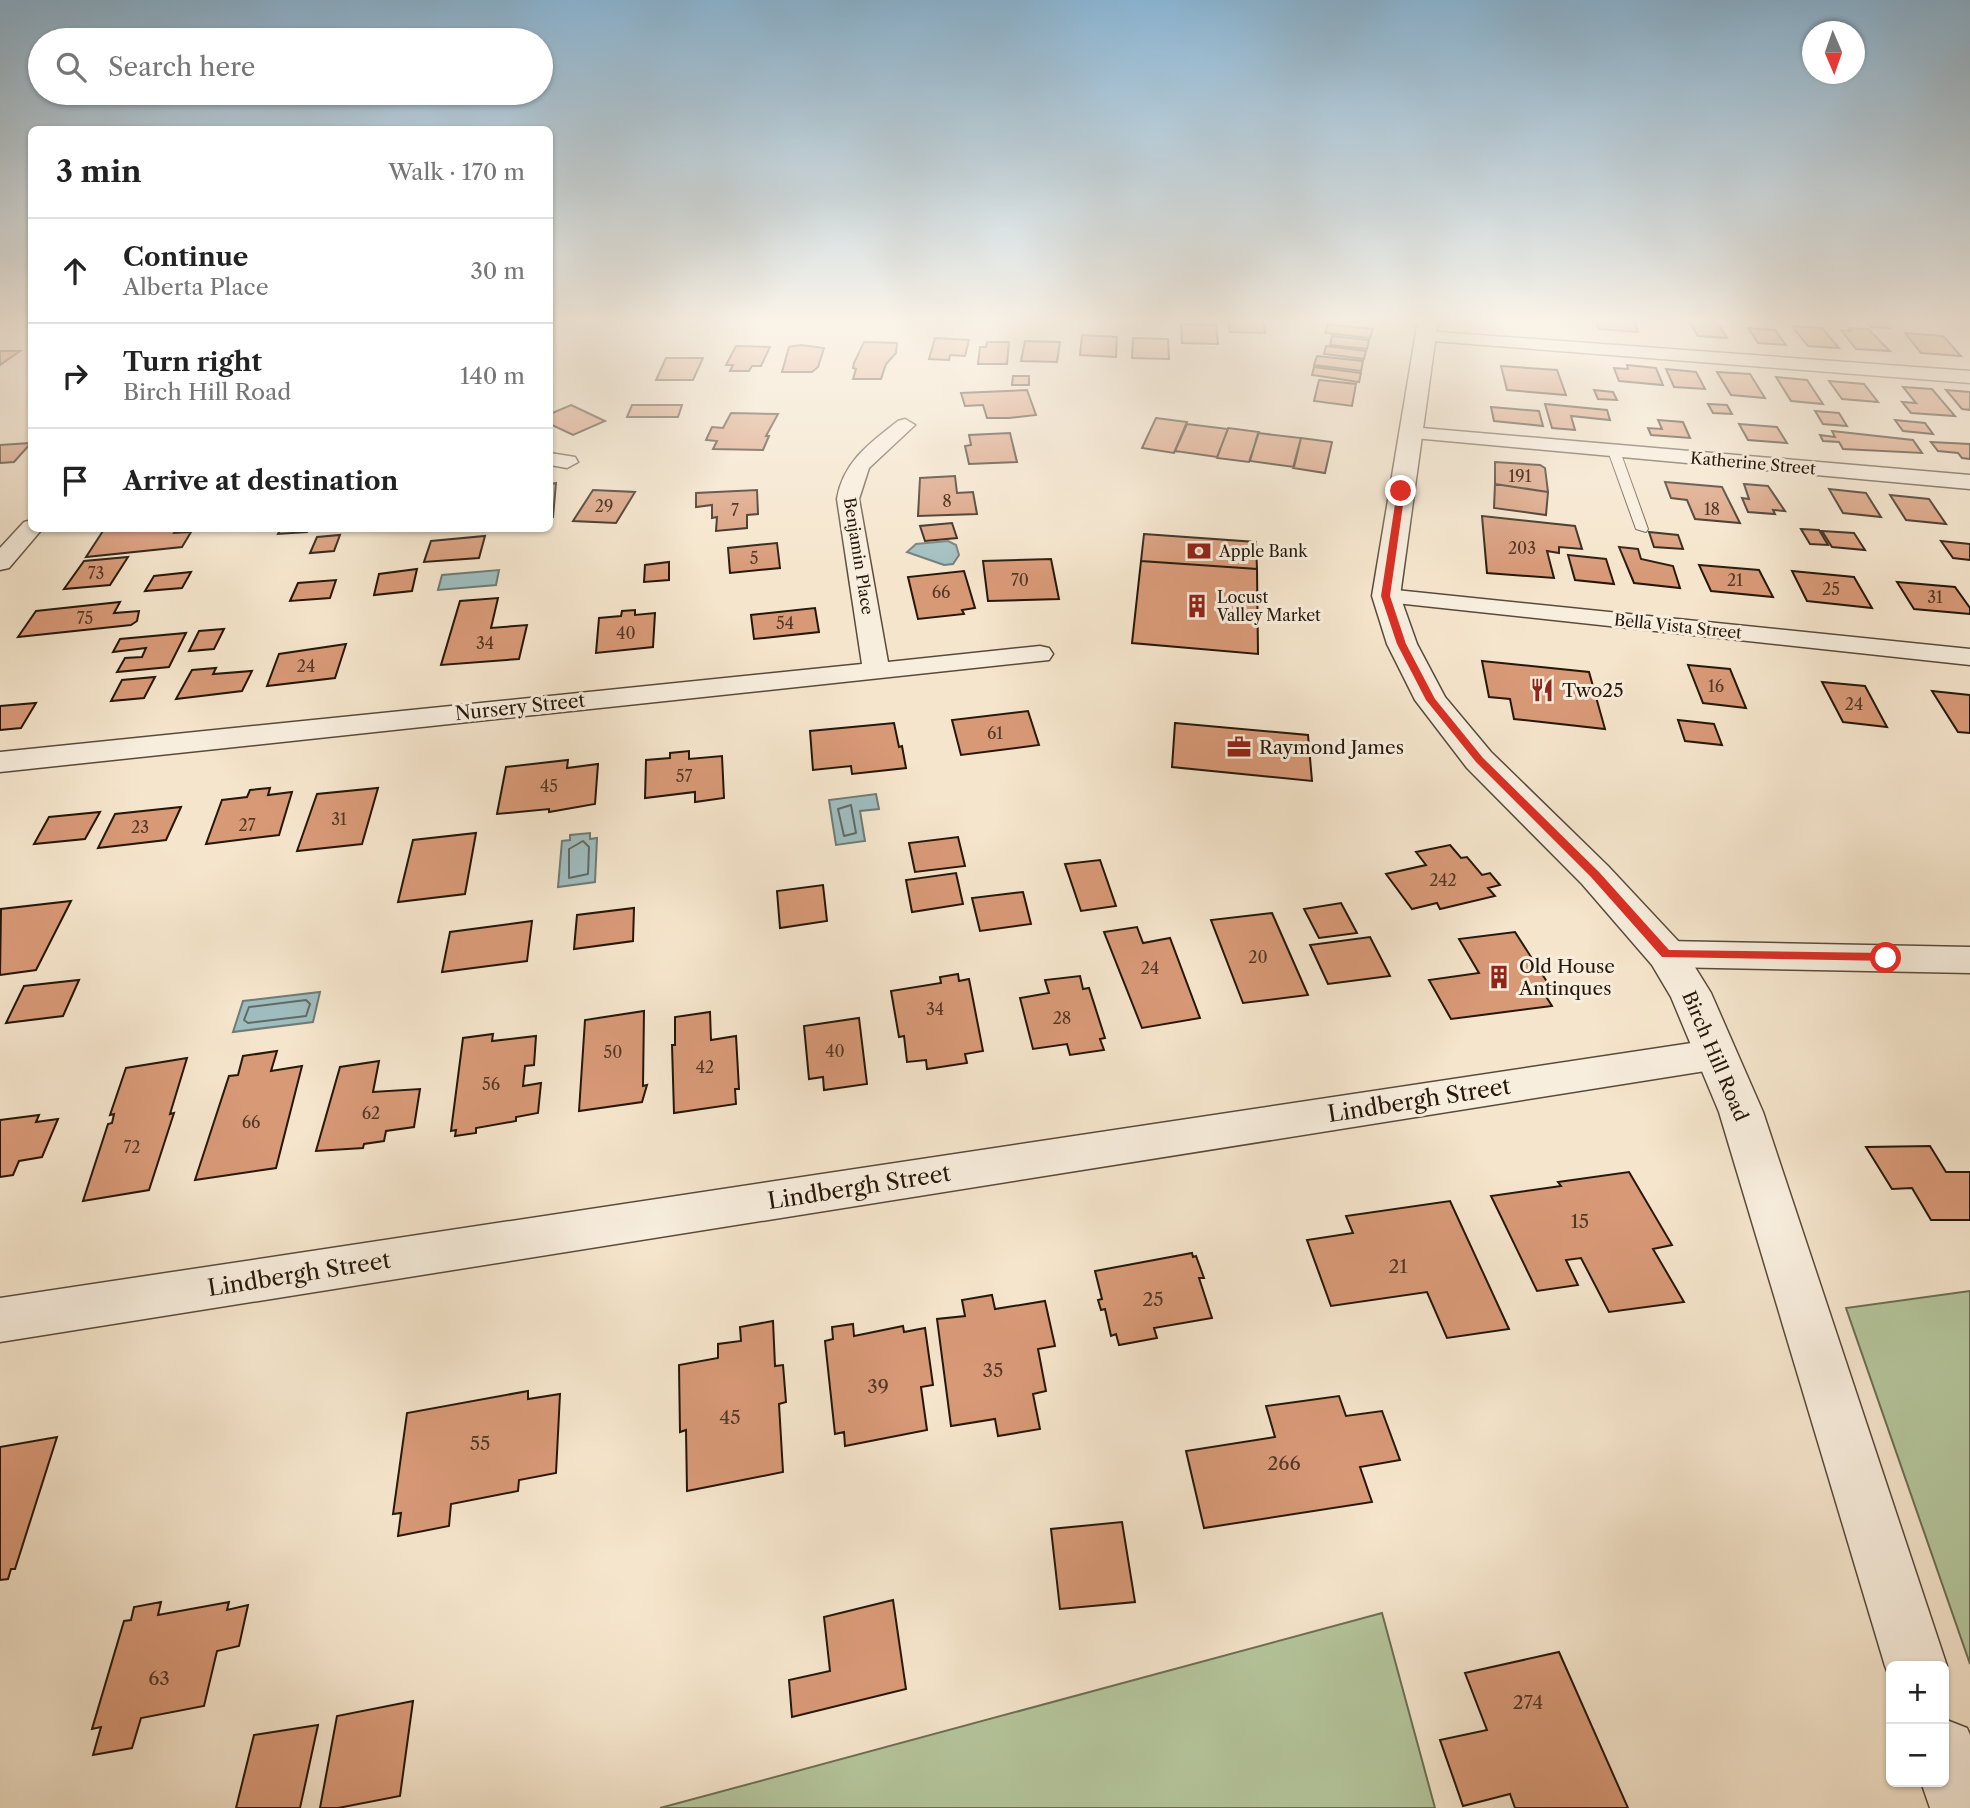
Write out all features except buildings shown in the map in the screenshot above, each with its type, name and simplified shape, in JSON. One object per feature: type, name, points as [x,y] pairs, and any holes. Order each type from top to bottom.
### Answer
[{"type":"street","name":"Birch Hill Road","points":[[1415,404],[1385,596],[1402,644],[1431,700],[1479,760],[1595,875],[1666,954],[1690,993],[1741,1112],[1914,1661]]},
{"type":"street","name":"Benjamin Place","points":[[876,670],[848,499],[849,481],[855,468],[905,425]]},
{"type":"street","name":"Katherine Street","points":[[1410,433],[1970,482]]},
{"type":"street","points":[[0,563],[28,532]]},
{"type":"street","name":"Bella Vista Street","points":[[1385,596],[1970,657]]},
{"type":"street","name":"Nursery Street","points":[[0,762],[1040,654]]},
{"type":"street","points":[[1666,954],[1970,960]]},
{"type":"street","name":"Lindbergh Street","points":[[0,1320],[1718,1054]]},
{"type":"street","points":[[1949,1766],[1963,1808]]},
{"type":"lane","points":[[1615,451],[1642,528]]},
{"type":"green space","points":[[1970,1291],[1970,1664],[1846,1308]]},
{"type":"green space","points":[[1382,1613],[1435,1808],[660,1808]]},
{"type":"water","points":[[948,541],[956,545],[959,555],[953,564],[944,565],[907,552],[916,544]]},
{"type":"water","points":[[499,570],[496,585],[438,590],[442,575]]},
{"type":"water","points":[[876,794],[879,809],[860,811],[865,841],[836,845],[829,800]]},
{"type":"water","points":[[590,833],[590,839],[597,838],[595,882],[558,887],[562,841],[570,840],[570,835]]},
{"type":"water","points":[[320,992],[313,1022],[233,1032],[243,1001]]},
{"type":"place","name":"Apple Bank","points":[[1199,551]]},
{"type":"place","name":"Locust Valley Market","points":[[1197,606]]},
{"type":"place","name":"Two25","points":[[1542,690]]},
{"type":"place","name":"Raymond James","points":[[1239,747]]},
{"type":"place","name":"Old House Antinques","points":[[1499,977]]},
{"type":"route","points":[[1401,491],[1385,596],[1402,644],[1431,700],[1479,760],[1595,875],[1666,954],[1886,958]]}]
